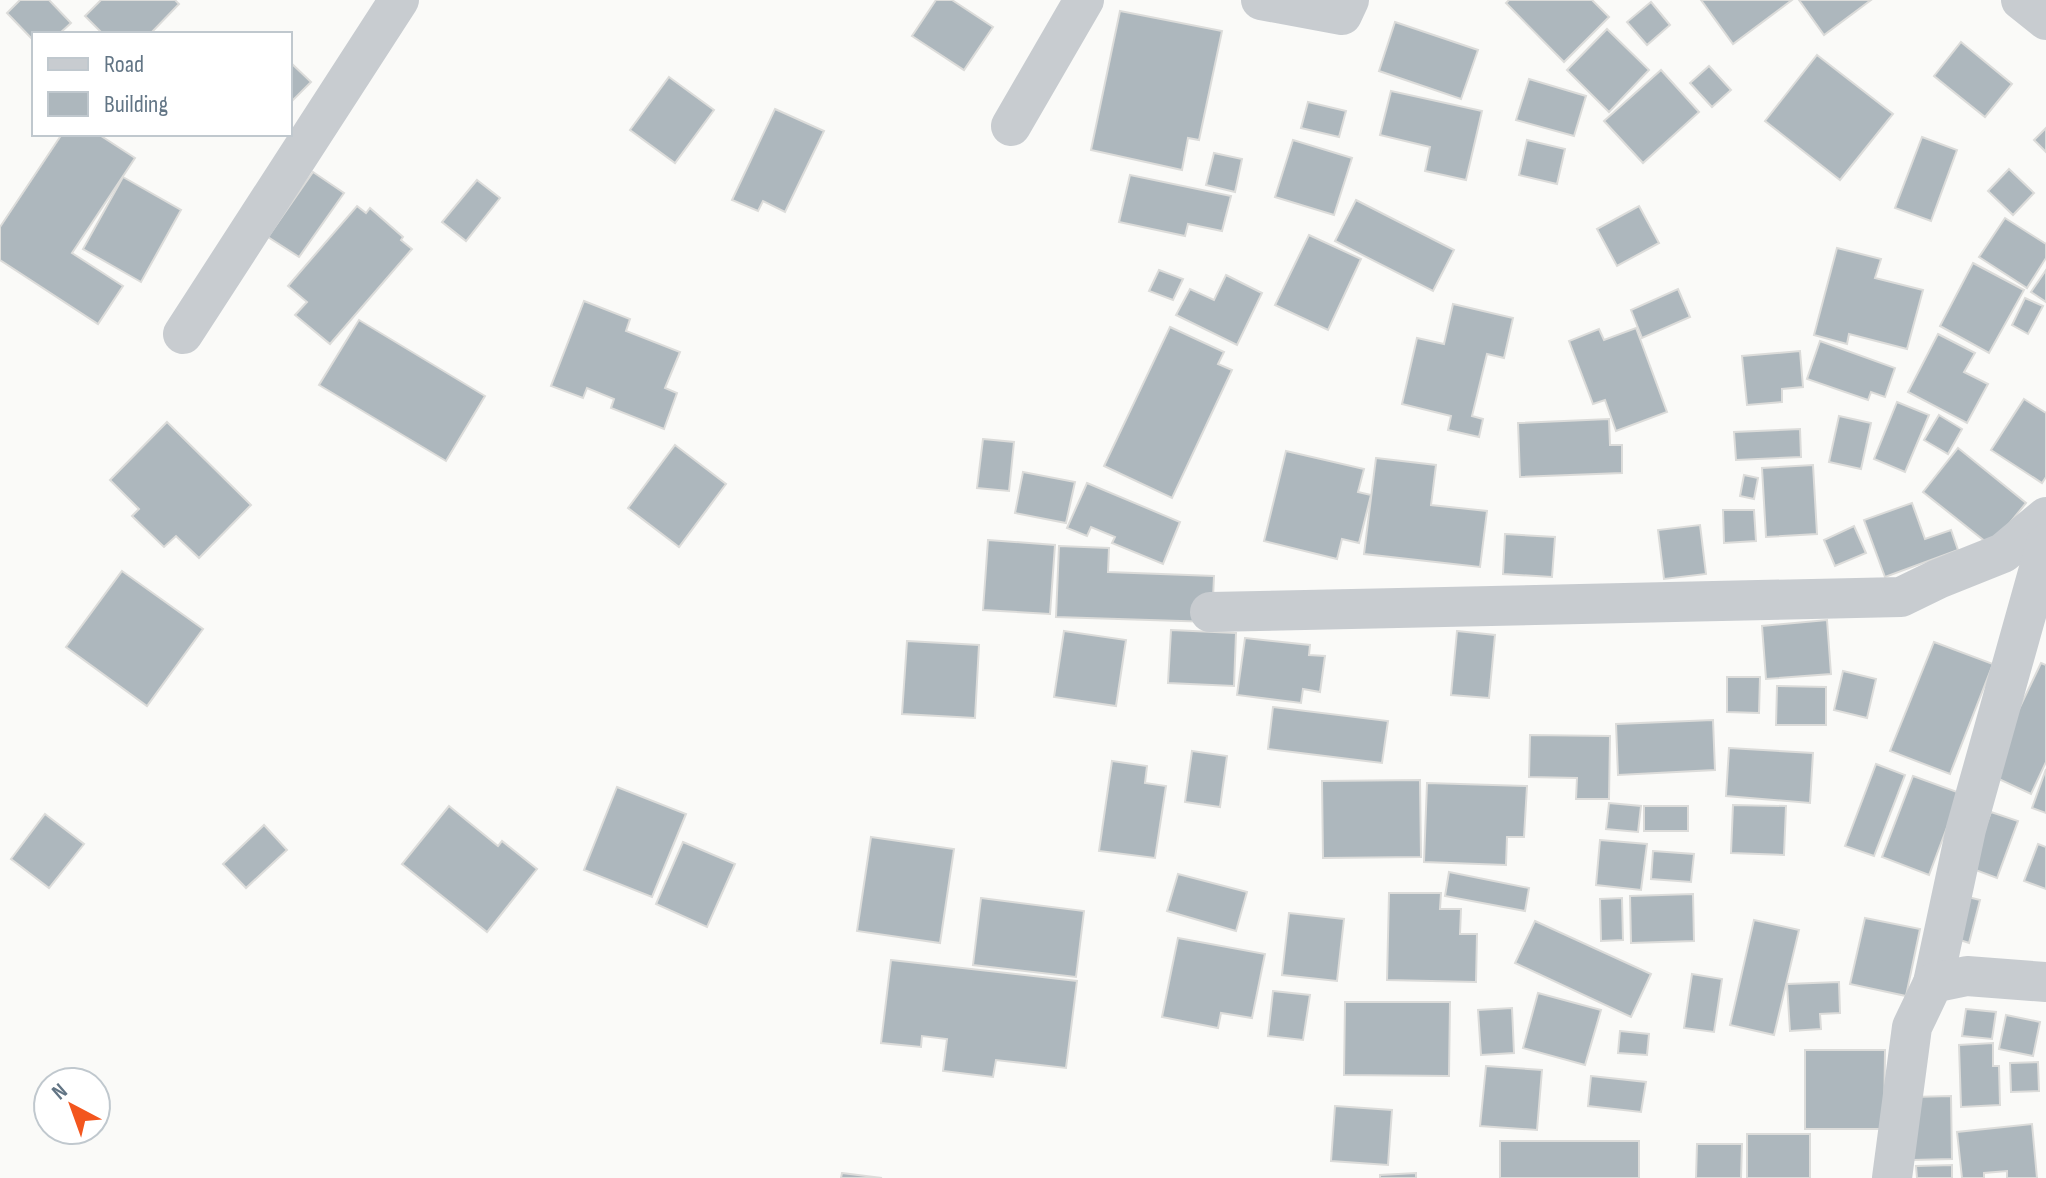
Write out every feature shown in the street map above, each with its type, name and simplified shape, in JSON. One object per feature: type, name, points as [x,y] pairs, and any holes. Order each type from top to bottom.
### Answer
[{"type":"street","points":[[183,334],[399,0]]},
{"type":"street","points":[[1011,126],[1084,0]]},
{"type":"street","points":[[1261,0],[1342,15],[1349,0]]},
{"type":"street","points":[[2021,0],[2046,20]]},
{"type":"street","points":[[1210,612],[1901,597],[2003,553],[2046,517]]},
{"type":"street","points":[[1892,1178],[1912,1027],[1933,983],[1966,829],[2046,544]]},
{"type":"street","points":[[1933,983],[1967,976],[2046,982]]},
{"type":"building","points":[[20,0],[49,0],[71,23],[61,32],[32,32],[32,39],[7,13]]},
{"type":"building","points":[[101,0],[175,0],[179,4],[152,32],[101,32],[85,16]]},
{"type":"building","points":[[936,0],[952,0],[993,27],[964,70],[912,36]]},
{"type":"building","points":[[1509,0],[1592,0],[1609,17],[1564,62],[1506,3]]},
{"type":"building","points":[[1701,0],[1792,0],[1733,44]]},
{"type":"building","points":[[1799,0],[1871,0],[1824,35]]},
{"type":"building","points":[[1651,2],[1670,25],[1647,45],[1627,22]]},
{"type":"building","points":[[1120,11],[1222,31],[1199,140],[1188,138],[1182,170],[1091,150]]},
{"type":"building","points":[[1395,22],[1478,50],[1461,99],[1379,71]]},
{"type":"building","points":[[1607,29],[1649,70],[1609,112],[1567,70]]},
{"type":"building","points":[[1961,42],[2012,84],[1985,117],[1934,76]]},
{"type":"building","points":[[1817,55],[1893,114],[1840,180],[1765,121]]},
{"type":"building","points":[[292,64],[311,82],[292,101]]},
{"type":"building","points":[[1709,66],[1731,90],[1712,107],[1690,83]]},
{"type":"building","points":[[1661,70],[1699,112],[1643,163],[1604,121]]},
{"type":"building","points":[[669,77],[714,110],[675,163],[630,130]]},
{"type":"building","points":[[1529,79],[1586,96],[1574,136],[1516,120]]},
{"type":"building","points":[[1391,91],[1482,111],[1466,180],[1425,171],[1430,147],[1380,135]]},
{"type":"building","points":[[1308,102],[1346,111],[1339,137],[1301,128]]},
{"type":"building","points":[[775,109],[824,131],[785,212],[763,201],[758,211],[732,200]]},
{"type":"building","points":[[2046,128],[2046,152],[2034,140]]},
{"type":"building","points":[[61,136],[101,136],[135,158],[72,253],[123,286],[98,324],[0,260],[0,227]]},
{"type":"building","points":[[1922,137],[1957,150],[1931,221],[1895,208]]},
{"type":"building","points":[[1293,140],[1352,158],[1334,215],[1275,197]]},
{"type":"building","points":[[1527,140],[1565,149],[1557,184],[1519,175]]},
{"type":"building","points":[[1214,153],[1242,159],[1235,192],[1206,185]]},
{"type":"building","points":[[2009,169],[2034,193],[2013,215],[1988,191]]},
{"type":"building","points":[[313,172],[344,193],[299,257],[268,237]]},
{"type":"building","points":[[1130,175],[1231,196],[1222,231],[1188,224],[1185,236],[1119,222]]},
{"type":"building","points":[[123,177],[181,210],[141,282],[83,249]]},
{"type":"building","points":[[477,180],[500,198],[466,241],[442,222]]},
{"type":"building","points":[[1356,200],[1454,250],[1433,291],[1335,241]]},
{"type":"building","points":[[357,206],[366,213],[370,208],[412,249],[330,344],[295,315],[307,302],[288,286]]},
{"type":"building","points":[[1639,206],[1659,243],[1617,266],[1597,229]]},
{"type":"building","points":[[2005,218],[2046,244],[2046,258],[2027,288],[1979,257]]},
{"type":"building","points":[[1309,235],[1361,259],[1328,330],[1275,305]]},
{"type":"building","points":[[1837,248],[1881,259],[1875,278],[1923,290],[1907,349],[1849,334],[1847,344],[1814,335]]},
{"type":"building","points":[[1973,263],[2024,290],[1989,353],[1940,326]]},
{"type":"building","points":[[1159,270],[1183,279],[1173,300],[1149,291]]},
{"type":"building","points":[[2046,270],[2046,302],[2031,292]]},
{"type":"building","points":[[1226,275],[1262,293],[1237,345],[1176,315],[1190,289],[1214,300]]},
{"type":"building","points":[[1678,289],[1690,317],[1642,338],[1631,310]]},
{"type":"building","points":[[2025,298],[2043,306],[2028,334],[2012,325]]},
{"type":"building","points":[[584,301],[630,319],[626,331],[680,352],[665,388],[677,393],[664,429],[611,408],[614,399],[587,388],[583,398],[551,386]]},
{"type":"building","points":[[1453,304],[1513,318],[1504,358],[1487,354],[1472,416],[1483,419],[1479,437],[1448,430],[1451,416],[1402,404],[1417,338],[1444,344]]},
{"type":"building","points":[[359,320],[485,396],[446,461],[319,385]]},
{"type":"building","points":[[1170,327],[1224,352],[1218,364],[1232,370],[1172,498],[1104,466]]},
{"type":"building","points":[[1636,328],[1667,412],[1616,431],[1605,400],[1593,404],[1569,341],[1599,329],[1604,340]]},
{"type":"building","points":[[1938,334],[1975,353],[1964,372],[1988,384],[1967,423],[1908,392]]},
{"type":"building","points":[[1820,341],[1895,368],[1885,397],[1871,392],[1868,400],[1807,379]]},
{"type":"building","points":[[1800,351],[1803,387],[1782,389],[1782,402],[1747,405],[1742,356]]},
{"type":"building","points":[[2024,399],[2046,413],[2046,477],[2042,483],[1991,450]]},
{"type":"building","points":[[1897,402],[1929,415],[1905,472],[1874,459]]},
{"type":"building","points":[[1939,415],[1962,429],[1948,454],[1924,440]]},
{"type":"building","points":[[1839,416],[1871,423],[1861,469],[1829,462]]},
{"type":"building","points":[[1609,419],[1610,445],[1622,445],[1622,473],[1520,477],[1518,423]]},
{"type":"building","points":[[167,422],[251,505],[199,558],[176,536],[164,547],[132,516],[139,509],[110,480]]},
{"type":"building","points":[[1800,429],[1801,457],[1736,460],[1734,432]]},
{"type":"building","points":[[983,439],[1014,442],[1009,491],[977,488]]},
{"type":"building","points":[[675,445],[726,484],[679,547],[628,508]]},
{"type":"building","points":[[1958,448],[2026,503],[1991,546],[1923,492]]},
{"type":"building","points":[[1286,451],[1364,469],[1358,492],[1371,495],[1359,543],[1342,539],[1337,559],[1264,541]]},
{"type":"building","points":[[1376,458],[1436,465],[1431,505],[1487,511],[1480,567],[1364,554]]},
{"type":"building","points":[[1813,465],[1817,534],[1766,537],[1762,468]]},
{"type":"building","points":[[1023,472],[1075,482],[1066,523],[1015,513]]},
{"type":"building","points":[[1744,475],[1758,478],[1754,499],[1740,496]]},
{"type":"building","points":[[1087,483],[1180,522],[1163,564],[1112,543],[1115,537],[1091,527],[1087,536],[1067,528]]},
{"type":"building","points":[[1912,503],[1925,539],[1951,530],[1958,550],[1885,577],[1864,520]]},
{"type":"building","points":[[1723,510],[1754,510],[1756,541],[1724,543]]},
{"type":"building","points":[[1700,525],[1706,574],[1664,579],[1658,530]]},
{"type":"building","points":[[1854,526],[1866,553],[1835,566],[1824,540]]},
{"type":"building","points":[[1505,534],[1555,537],[1552,577],[1503,574]]},
{"type":"building","points":[[988,540],[1055,545],[1050,614],[983,610]]},
{"type":"building","points":[[1059,546],[1109,548],[1108,572],[1214,576],[1212,622],[1056,617]]},
{"type":"building","points":[[122,571],[203,629],[147,706],[66,647]]},
{"type":"building","points":[[1827,620],[1831,674],[1766,679],[1762,626]]},
{"type":"building","points":[[1171,630],[1236,633],[1234,686],[1168,683]]},
{"type":"building","points":[[1064,631],[1126,640],[1116,706],[1054,697]]},
{"type":"building","points":[[1457,631],[1495,635],[1489,698],[1451,695]]},
{"type":"building","points":[[1245,638],[1310,645],[1309,655],[1325,656],[1320,692],[1303,689],[1301,703],[1237,695]]},
{"type":"building","points":[[907,641],[979,645],[975,718],[902,714]]},
{"type":"building","points":[[1934,642],[1993,664],[1950,774],[1890,751]]},
{"type":"building","points":[[2041,663],[2046,665],[2046,762],[2031,794],[1988,774]]},
{"type":"building","points":[[1843,671],[1876,679],[1867,718],[1834,710]]},
{"type":"building","points":[[1727,677],[1760,677],[1759,713],[1727,712]]},
{"type":"building","points":[[1777,686],[1826,687],[1826,725],[1776,725]]},
{"type":"building","points":[[1273,707],[1388,721],[1382,763],[1268,749]]},
{"type":"building","points":[[1713,720],[1715,770],[1618,775],[1616,724]]},
{"type":"building","points":[[1530,735],[1610,736],[1609,799],[1576,799],[1577,778],[1529,777]]},
{"type":"building","points":[[1729,748],[1813,753],[1810,803],[1726,796]]},
{"type":"building","points":[[1192,751],[1227,756],[1220,807],[1185,802]]},
{"type":"building","points":[[1112,761],[1147,766],[1145,783],[1166,786],[1155,858],[1099,851]]},
{"type":"building","points":[[1876,764],[1905,775],[1874,856],[1845,846]]},
{"type":"building","points":[[2046,769],[2046,813],[2032,808]]},
{"type":"building","points":[[1913,776],[1960,793],[1929,875],[1882,857]]},
{"type":"building","points":[[1420,780],[1421,857],[1323,858],[1322,781]]},
{"type":"building","points":[[1427,783],[1527,786],[1524,837],[1507,837],[1506,865],[1424,862]]},
{"type":"building","points":[[617,787],[686,814],[652,897],[584,870]]},
{"type":"building","points":[[1609,803],[1641,806],[1638,832],[1606,829]]},
{"type":"building","points":[[1733,805],[1786,806],[1784,855],[1731,853]]},
{"type":"building","points":[[449,806],[498,846],[502,841],[537,869],[487,932],[402,864]]},
{"type":"building","points":[[1644,806],[1688,806],[1688,831],[1644,831]]},
{"type":"building","points":[[1991,812],[2018,821],[1997,878],[1970,868]]},
{"type":"building","points":[[45,814],[84,844],[49,888],[11,859]]},
{"type":"building","points":[[264,825],[287,850],[246,888],[223,864]]},
{"type":"building","points":[[871,837],[954,849],[940,943],[857,931]]},
{"type":"building","points":[[1600,840],[1647,844],[1641,890],[1596,885]]},
{"type":"building","points":[[683,842],[735,864],[707,927],[656,904]]},
{"type":"building","points":[[2038,844],[2046,847],[2046,889],[2024,881]]},
{"type":"building","points":[[1653,851],[1694,854],[1691,882],[1651,879]]},
{"type":"building","points":[[1449,872],[1529,888],[1525,911],[1445,896]]},
{"type":"building","points":[[1178,874],[1247,892],[1236,931],[1167,911]]},
{"type":"building","points":[[1389,893],[1441,893],[1440,909],[1461,909],[1460,934],[1477,934],[1476,982],[1387,980]]},
{"type":"building","points":[[1693,894],[1694,941],[1631,943],[1630,896]]},
{"type":"building","points":[[1968,897],[1980,900],[1969,943],[1957,939]]},
{"type":"building","points":[[981,898],[1084,911],[1076,977],[973,965]]},
{"type":"building","points":[[1622,898],[1623,940],[1601,941],[1600,899]]},
{"type":"building","points":[[1289,913],[1344,919],[1337,981],[1282,975]]},
{"type":"building","points":[[1865,918],[1920,929],[1906,996],[1850,984]]},
{"type":"building","points":[[1754,920],[1799,930],[1774,1035],[1730,1025]]},
{"type":"building","points":[[1535,921],[1651,974],[1631,1017],[1515,963]]},
{"type":"building","points":[[1178,938],[1265,954],[1252,1018],[1221,1013],[1218,1028],[1162,1017]]},
{"type":"building","points":[[891,960],[1077,981],[1066,1068],[996,1060],[993,1077],[943,1071],[947,1039],[922,1036],[921,1047],[881,1043]]},
{"type":"building","points":[[1692,974],[1722,979],[1714,1032],[1684,1028]]},
{"type":"building","points":[[1839,982],[1840,1013],[1820,1014],[1821,1029],[1790,1031],[1787,984]]},
{"type":"building","points":[[1273,991],[1310,995],[1303,1040],[1268,1036]]},
{"type":"building","points":[[1538,993],[1601,1010],[1585,1065],[1523,1048]]},
{"type":"building","points":[[1345,1002],[1450,1002],[1449,1076],[1344,1075]]},
{"type":"building","points":[[1512,1008],[1514,1053],[1481,1055],[1478,1010]]},
{"type":"building","points":[[1966,1009],[1996,1012],[1992,1039],[1962,1036]]},
{"type":"building","points":[[2006,1015],[2040,1022],[2033,1056],[1999,1049]]},
{"type":"building","points":[[1620,1031],[1649,1034],[1647,1055],[1618,1053]]},
{"type":"building","points":[[1993,1043],[1993,1066],[1999,1066],[2000,1105],[1961,1107],[1959,1045]]},
{"type":"building","points":[[1805,1050],[1885,1050],[1884,1129],[1805,1129]]},
{"type":"building","points":[[2038,1062],[2039,1091],[2011,1092],[2010,1063]]},
{"type":"building","points":[[1486,1066],[1542,1070],[1537,1130],[1480,1126]]},
{"type":"building","points":[[1591,1076],[1646,1082],[1641,1112],[1588,1106]]},
{"type":"building","points":[[1951,1096],[1952,1159],[1912,1160],[1912,1097]]},
{"type":"building","points":[[1335,1106],[1392,1110],[1388,1165],[1331,1161]]},
{"type":"building","points":[[2032,1124],[2037,1178],[2007,1178],[2007,1171],[1984,1173],[1984,1178],[1962,1178],[1957,1132]]},
{"type":"building","points":[[1747,1134],[1810,1134],[1810,1178],[1747,1178]]},
{"type":"building","points":[[1500,1141],[1639,1141],[1639,1178],[1500,1178]]},
{"type":"building","points":[[1697,1144],[1742,1144],[1741,1178],[1696,1178]]},
{"type":"building","points":[[1952,1165],[1952,1178],[1917,1178],[1916,1166]]},
{"type":"building","points":[[842,1173],[882,1178],[841,1178]]},
{"type":"building","points":[[1416,1173],[1416,1178],[1380,1178],[1380,1175]]}]
